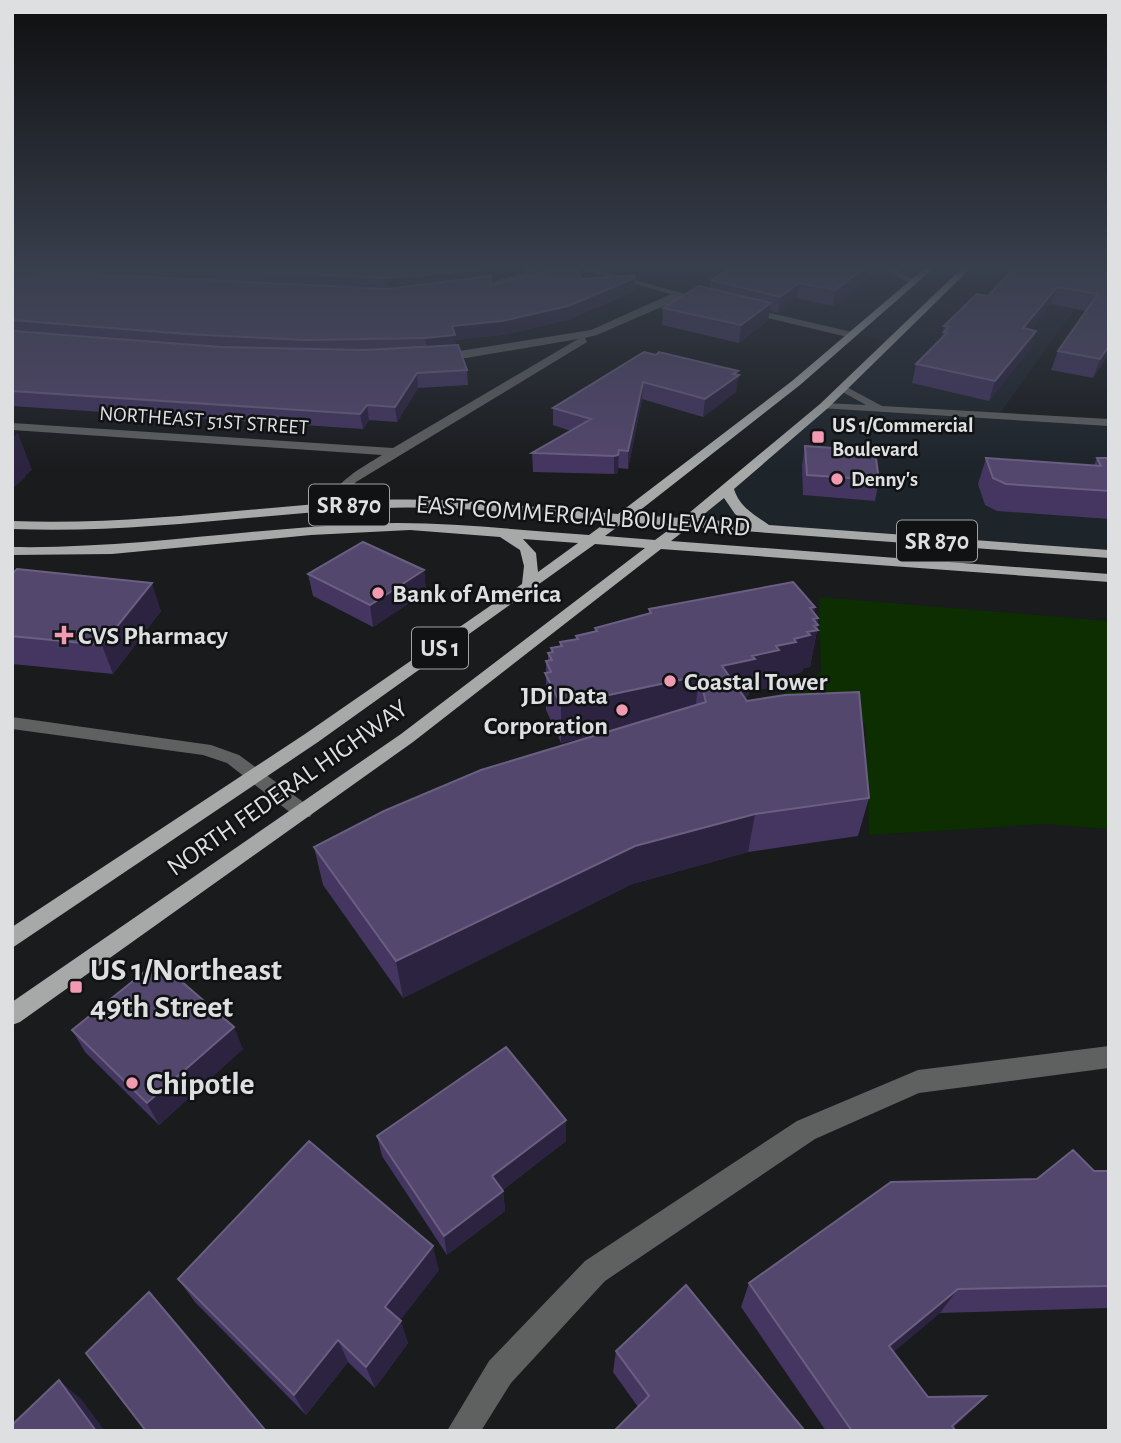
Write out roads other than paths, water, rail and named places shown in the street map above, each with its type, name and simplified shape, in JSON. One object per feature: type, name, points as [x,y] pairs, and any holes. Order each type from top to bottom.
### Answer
[{"type":"main road","name":"NORTH FEDERAL HIGHWAY","points":[[12,1014],[303,812],[504,665],[686,523],[824,406],[898,334]]},
{"type":"main road","name":"NORTH FEDERAL HIGHWAY","points":[[12,939],[257,776],[592,540],[796,383],[852,335]]},
{"type":"main road","points":[[727,488],[729,498],[736,508],[747,518],[766,528]]},
{"type":"main road","name":"EAST COMMERCIAL BOULEVARD","points":[[12,525],[99,527],[194,522],[331,506],[435,503],[1109,554]]},
{"type":"main road","name":"EAST COMMERCIAL BOULEVARD","points":[[12,551],[94,553],[147,550],[320,529],[410,526],[1109,578]]},
{"type":"main road","points":[[501,532],[520,541],[529,552],[532,565],[529,584]]},
{"type":"street","points":[[429,357],[466,355],[586,334]]},
{"type":"street","points":[[331,506],[339,491],[351,479],[592,334]]},
{"type":"street","points":[[843,388],[886,410]]},
{"type":"street","points":[[824,406],[1109,423]]},
{"type":"street","name":"NORTHEAST 51ST STREET","points":[[12,426],[393,452]]},
{"type":"street","points":[[12,723],[205,749],[233,759],[303,812]]},
{"type":"street","points":[[463,1431],[500,1372],[595,1271],[806,1129],[918,1082],[1109,1057]]},
{"type":"place","name":"US 1/Commercial Boulevard","points":[[818,437]]},
{"type":"place","name":"Denny's","points":[[837,479]]},
{"type":"place","name":"Bank of America","points":[[378,593]]},
{"type":"place","name":"CVS Pharmacy","points":[[64,635]]},
{"type":"place","name":"Coastal Tower","points":[[670,681]]},
{"type":"place","name":"JDi Data Corporation","points":[[622,710]]},
{"type":"place","name":"US 1/Northeast 49th Street","points":[[76,987]]},
{"type":"place","name":"Chipotle","points":[[132,1083]]}]
